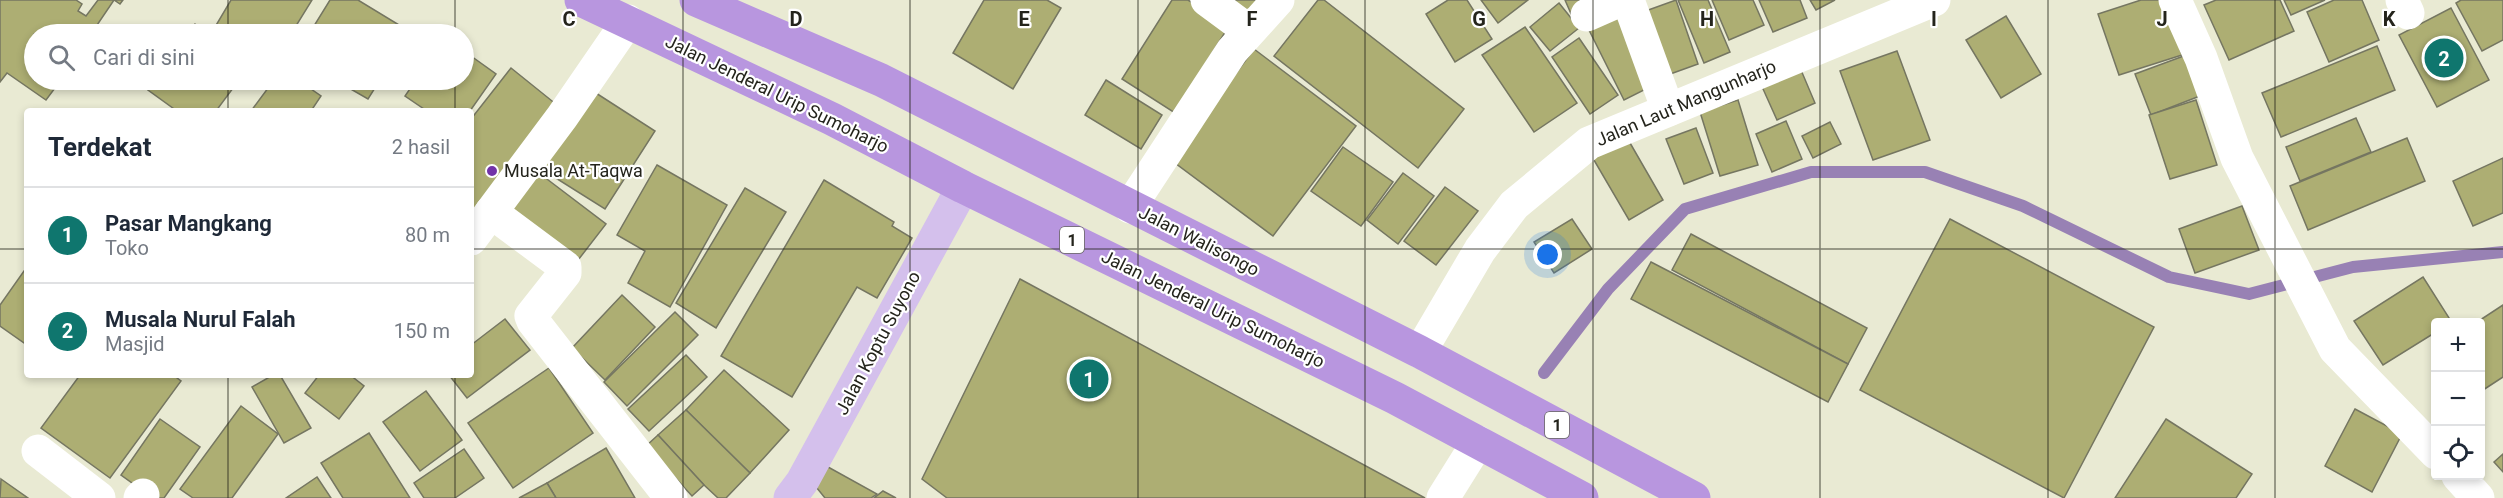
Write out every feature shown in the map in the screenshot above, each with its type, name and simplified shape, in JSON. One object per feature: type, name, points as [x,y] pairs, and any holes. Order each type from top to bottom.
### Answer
[{"type":"highway","name":"Jalan Jenderal Urip Sumoharjo","points":[[581,0],[832,119],[963,187],[1395,398],[1582,498]]},
{"type":"highway","name":"Jalan Walisongo","points":[[696,0],[880,80],[1420,352],[1694,498]]},
{"type":"main road","name":"Jalan Koptu Suyono","points":[[790,498],[802,482],[963,187]]},
{"type":"street","points":[[1208,0],[1249,31]]},
{"type":"street","points":[[1130,207],[1232,51],[1278,0]]},
{"type":"street","points":[[1587,15],[1621,0]]},
{"type":"street","points":[[1628,0],[1668,110]]},
{"type":"street","name":"Jalan Laut Mangunharjo","points":[[1420,352],[1480,250],[1514,205],[1589,143],[1934,0]]},
{"type":"street","points":[[2175,0],[2201,57],[2237,158],[2336,349],[2431,448]]},
{"type":"street","points":[[474,235],[562,117],[628,21]]},
{"type":"street","points":[[491,212],[564,267],[565,273],[531,316],[533,321],[671,498]]},
{"type":"street","points":[[1443,498],[1478,442]]},
{"type":"street","points":[[38,451],[99,498]]},
{"type":"street","points":[[2462,480],[2478,498]]},
{"type":"building","points":[[0,0],[76,0],[82,4],[78,11],[86,16],[98,0],[114,0],[98,24],[24,24],[24,85],[7,73],[0,82]]},
{"type":"building","points":[[231,0],[312,0],[297,24],[217,24]]},
{"type":"building","points":[[330,0],[358,0],[397,24],[315,24]]},
{"type":"building","points":[[984,0],[1047,0],[1061,8],[1013,89],[953,53]]},
{"type":"building","points":[[1172,0],[1188,0],[1229,26],[1175,113],[1122,79]]},
{"type":"building","points":[[1227,0],[1267,0],[1252,19]]},
{"type":"building","points":[[1318,0],[1324,0],[1464,109],[1418,168],[1274,56]]},
{"type":"building","points":[[1448,0],[1467,0],[1492,39],[1455,62],[1426,14]]},
{"type":"building","points":[[1481,0],[1528,0],[1498,23]]},
{"type":"building","points":[[1565,0],[1607,0],[1572,16]]},
{"type":"building","points":[[1676,0],[1698,64],[1662,77],[1640,13]]},
{"type":"building","points":[[1678,0],[1708,0],[1730,52],[1704,63]]},
{"type":"building","points":[[1712,0],[1753,0],[1764,25],[1729,40]]},
{"type":"building","points":[[1759,0],[1800,0],[1807,18],[1773,32]]},
{"type":"building","points":[[1810,0],[1835,0],[1816,10]]},
{"type":"building","points":[[2141,0],[2164,0],[2182,55],[2119,75],[2098,14]]},
{"type":"building","points":[[2216,0],[2280,0],[2294,31],[2229,60],[2204,5]]},
{"type":"building","points":[[2284,0],[2325,0],[2291,15]]},
{"type":"building","points":[[2334,0],[2362,0],[2379,40],[2329,62],[2307,12]]},
{"type":"building","points":[[2461,0],[2503,0],[2503,40],[2482,51],[2456,3]]},
{"type":"building","points":[[1559,3],[1579,28],[1550,51],[1530,27]]},
{"type":"building","points":[[2451,8],[2489,80],[2437,107],[2399,35]]},
{"type":"building","points":[[1618,12],[1654,85],[1624,100],[1587,26]]},
{"type":"building","points":[[2006,16],[2041,74],[2001,98],[1966,40]]},
{"type":"building","points":[[1525,27],[1577,103],[1534,132],[1482,55]]},
{"type":"building","points":[[1579,38],[1618,95],[1590,114],[1552,57]]},
{"type":"building","points":[[2377,46],[2395,90],[2281,137],[2262,93]]},
{"type":"building","points":[[1254,49],[1356,126],[1273,236],[1171,160]]},
{"type":"building","points":[[1897,51],[1930,140],[1873,160],[1840,71]]},
{"type":"building","points":[[2189,54],[2205,94],[2151,115],[2135,74]]},
{"type":"building","points":[[474,58],[496,74],[472,108],[423,108],[405,96],[409,90],[474,90]]},
{"type":"building","points":[[1798,63],[1815,103],[1777,120],[1759,80]]},
{"type":"building","name":"Musala At-Taqwa","points":[[511,68],[562,109],[474,220],[474,115]]},
{"type":"building","points":[[1106,80],[1162,115],[1141,149],[1085,115]]},
{"type":"building","points":[[585,86],[655,131],[605,209],[535,165]]},
{"type":"building","points":[[32,90],[54,90],[46,100]]},
{"type":"building","points":[[148,90],[232,90],[218,108],[173,108]]},
{"type":"building","points":[[267,90],[312,90],[321,96],[313,108],[253,108]]},
{"type":"building","points":[[352,90],[374,90],[368,99]]},
{"type":"building","points":[[1738,100],[1758,165],[1720,176],[1700,112]]},
{"type":"building","points":[[2196,100],[2217,165],[2170,179],[2149,115]]},
{"type":"building","points":[[2356,118],[2371,152],[2300,181],[2286,147]]},
{"type":"building","points":[[1786,121],[1802,159],[1772,172],[1756,134]]},
{"type":"building","points":[[1830,122],[1841,144],[1813,158],[1802,136]]},
{"type":"building","points":[[1696,128],[1713,173],[1684,184],[1666,139]]},
{"type":"building","points":[[1626,136],[1663,200],[1629,220],[1591,155]]},
{"type":"building","points":[[2407,138],[2425,181],[2308,230],[2290,186]]},
{"type":"building","points":[[1343,147],[1393,182],[1361,226],[1311,191]]},
{"type":"building","points":[[2503,158],[2503,213],[2473,226],[2453,181]]},
{"type":"building","points":[[657,165],[727,205],[670,307],[628,283],[645,251],[617,235]]},
{"type":"building","points":[[539,173],[606,224],[575,264],[508,214]]},
{"type":"building","points":[[1403,173],[1434,196],[1398,244],[1367,220]]},
{"type":"building","points":[[824,180],[894,222],[892,226],[912,238],[877,298],[857,287],[792,397],[721,356]]},
{"type":"building","points":[[1445,187],[1478,211],[1436,265],[1404,241]]},
{"type":"building","points":[[745,188],[786,212],[716,328],[676,303]]},
{"type":"building","points":[[2242,206],[2259,250],[2195,273],[2179,229]]},
{"type":"building","points":[[1572,219],[1592,249],[1554,273],[1534,242]]},
{"type":"building","points":[[1950,219],[2154,327],[2064,498],[1860,390]]},
{"type":"building","points":[[1691,234],[1867,328],[1848,364],[1672,270]]},
{"type":"building","points":[[1651,262],[1848,364],[1828,402],[1631,299]]},
{"type":"building","points":[[24,271],[24,343],[0,326],[0,305]]},
{"type":"building","points":[[2423,277],[2449,318],[2431,318],[2431,335],[2383,365],[2354,321]]},
{"type":"building","points":[[1020,279],[1425,498],[947,498],[922,479]]},
{"type":"building","points":[[622,295],[655,327],[605,380],[572,348]]},
{"type":"building","points":[[2503,305],[2503,377],[2485,389],[2485,318],[2483,318]]},
{"type":"building","points":[[675,312],[698,335],[627,406],[604,382]]},
{"type":"building","points":[[505,319],[530,350],[467,398],[451,378],[474,378],[474,343]]},
{"type":"building","points":[[686,355],[707,377],[649,431],[628,409]]},
{"type":"building","points":[[549,368],[593,433],[513,488],[468,423]]},
{"type":"building","points":[[724,370],[789,430],[750,473],[686,410]]},
{"type":"building","points":[[78,378],[177,378],[181,381],[110,478],[41,428]]},
{"type":"building","points":[[268,378],[282,378],[311,428],[284,443],[252,387]]},
{"type":"building","points":[[317,378],[354,378],[364,386],[339,419],[305,393]]},
{"type":"building","points":[[426,391],[462,440],[420,471],[383,422]]},
{"type":"building","points":[[241,406],[278,434],[232,498],[193,498],[180,489]]},
{"type":"building","points":[[2355,409],[2402,434],[2372,492],[2325,466]]},
{"type":"building","points":[[686,410],[750,473],[726,498],[718,498],[658,435]]},
{"type":"building","points":[[160,419],[200,447],[164,498],[153,498],[121,475]]},
{"type":"building","points":[[2166,419],[2252,474],[2236,498],[2115,498]]},
{"type":"building","points":[[369,433],[410,498],[343,498],[321,463]]},
{"type":"building","points":[[658,435],[704,485],[692,496],[646,446]]},
{"type":"building","points":[[606,448],[635,498],[556,498],[547,483]]},
{"type":"building","points":[[464,449],[484,478],[455,498],[424,498],[414,483]]},
{"type":"building","points":[[2503,454],[2503,472],[2494,462]]},
{"type":"building","points":[[819,462],[877,494],[871,498],[825,498],[808,477]]},
{"type":"building","points":[[317,477],[331,498],[286,498]]},
{"type":"building","points":[[1,479],[28,498],[0,498]]},
{"type":"building","points":[[547,483],[556,498],[519,498]]},
{"type":"building","points":[[883,491],[896,498],[874,498]]},
{"type":"waterway","points":[[1544,373],[1608,289],[1685,209],[1811,172],[1925,172],[2023,206],[2169,277],[2249,294],[2353,267],[2503,252]]},
{"type":"place","name":"Musala Nurul Falah","points":[[2444,58]]},
{"type":"place","name":"Musala At-Taqwa","points":[[492,171]]},
{"type":"place","name":"Pasar Mangkang","points":[[1089,379]]}]
